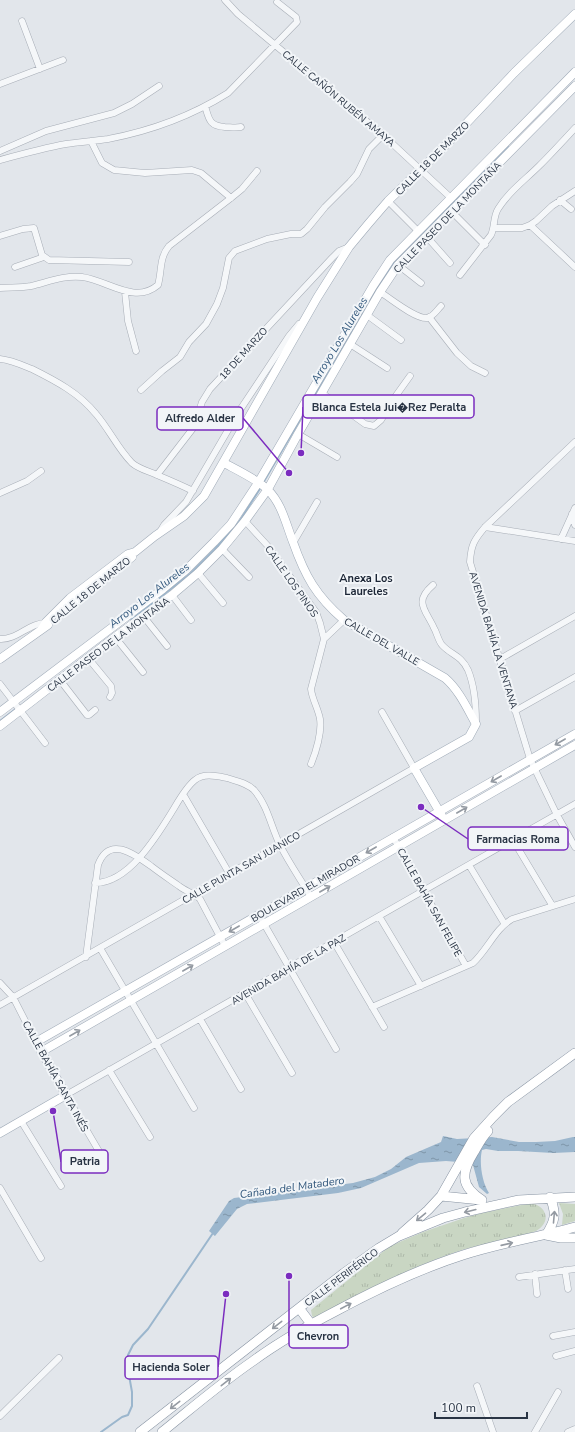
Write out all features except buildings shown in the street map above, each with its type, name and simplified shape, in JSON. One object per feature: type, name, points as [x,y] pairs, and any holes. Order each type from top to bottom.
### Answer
[{"type":"highway","points":[[482,1200],[475,1196],[467,1186],[462,1165],[474,1138],[492,1117],[508,1102],[575,1053]]},
{"type":"highway","points":[[399,1236],[441,1196],[484,1135],[512,1105],[575,1059]]},
{"type":"highway","points":[[441,1196],[504,1202]]},
{"type":"highway","points":[[550,1197],[555,1217],[554,1223],[546,1235],[561,1238],[575,1238]]},
{"type":"highway","name":"CALLE PERIFÉRICO","points":[[140,1432],[299,1308],[379,1248],[399,1236],[443,1218],[504,1202],[529,1198],[575,1197]]},
{"type":"highway","name":"CALLE PERIFÉRICO","points":[[162,1432],[252,1361],[311,1324],[385,1286],[430,1267],[464,1255],[546,1235],[575,1226]]},
{"type":"highway","points":[[299,1308],[311,1324]]},
{"type":"main road","name":"CALLE 18 DE MARZO","points":[[0,659],[46,625],[75,594],[128,554],[135,552],[184,516],[204,496],[317,298],[349,247],[369,222],[388,202],[422,170],[514,73],[575,14]]},
{"type":"main road","name":"CALLE PASEO DE LA MONTAÑA","points":[[18,706],[60,680],[115,637],[144,617],[198,573],[222,549],[245,521],[262,485],[373,286],[390,260],[575,72]]},
{"type":"main road","name":"CALLE PASEO DE LA MONTAÑA","points":[[0,726],[51,674],[186,570],[231,524],[262,485],[298,434],[380,292],[398,265],[575,86]]},
{"type":"main road","name":"CALLE DEL VALLE","points":[[224,463],[262,485],[281,508],[306,574],[314,589],[324,601],[344,620],[445,678],[452,684],[476,724]]},
{"type":"main road","points":[[0,712],[18,706]]},
{"type":"main road","name":"CALLE PUNTA SAN JUANICO","points":[[414,768],[469,737],[476,724]]},
{"type":"main road","name":"BOULEVARD EL MIRADOR","points":[[36,1042],[575,734]]},
{"type":"main road","name":"BOULEVARD EL MIRADOR","points":[[41,1052],[575,745]]},
{"type":"main road","points":[[414,768],[444,820]]},
{"type":"main road","name":"CALLE BAHÍA SANTA INÉS","points":[[36,1042],[66,1095]]},
{"type":"main road","name":"AVENIDA BAHÍA DE LA PAZ","points":[[0,1133],[66,1095]]},
{"type":"street","name":"CALLE CAÑÓN RUBÉN AMAYA","points":[[225,0],[238,14],[383,135],[451,198]]},
{"type":"street","points":[[0,160],[67,144],[108,139],[142,130],[192,112],[228,93],[297,22],[296,17],[277,2]]},
{"type":"street","points":[[22,21],[40,69]]},
{"type":"street","points":[[0,84],[63,60]]},
{"type":"street","points":[[0,151],[46,131],[114,113],[132,104],[159,86]]},
{"type":"street","points":[[205,106],[210,120],[215,126],[234,128],[241,127]]},
{"type":"street","points":[[460,275],[485,245],[494,228],[497,210],[506,198],[544,162],[575,128]]},
{"type":"street","points":[[141,390],[180,357],[189,342],[206,324],[217,304],[223,288],[226,279],[227,264],[231,254],[235,251],[267,239],[291,234],[301,234],[350,182],[356,174],[369,149],[383,135]]},
{"type":"street","points":[[91,141],[102,163],[114,170],[145,173],[192,170],[200,173],[231,198]]},
{"type":"street","points":[[0,288],[28,286],[56,279],[83,277],[125,292],[149,291],[158,286],[162,259],[164,252],[169,246],[242,189],[257,171]]},
{"type":"street","points":[[494,228],[522,228],[530,224],[560,200],[575,191]]},
{"type":"street","points":[[560,200],[571,209]]},
{"type":"street","points":[[388,202],[418,231]]},
{"type":"street","points":[[452,212],[485,245]]},
{"type":"street","points":[[530,224],[575,267]]},
{"type":"street","points":[[0,236],[23,229],[34,228],[44,257],[48,260],[129,262]]},
{"type":"street","points":[[427,237],[450,263]]},
{"type":"street","name":"18 DE MARZO","points":[[157,475],[194,427],[202,402],[210,389],[332,258],[339,251],[349,247]]},
{"type":"street","points":[[15,267],[44,257]]},
{"type":"street","points":[[398,265],[421,284]]},
{"type":"street","points":[[125,292],[128,320],[136,352]]},
{"type":"street","points":[[380,292],[412,313],[421,317],[432,316],[441,306]]},
{"type":"street","points":[[367,315],[401,340]]},
{"type":"street","name":"CALLE 18 DE MARZO","points":[[161,532],[164,525],[186,502],[238,413],[289,336],[306,317]]},
{"type":"street","points":[[429,317],[457,353],[471,366],[485,373]]},
{"type":"street","points":[[350,344],[387,368]]},
{"type":"street","points":[[0,359],[6,359],[26,367],[55,380],[69,389],[86,402],[133,464],[193,491]]},
{"type":"street","points":[[322,392],[365,424],[374,426],[381,420],[410,376]]},
{"type":"street","points":[[298,434],[337,457]]},
{"type":"street","name":"AVENIDA BAHÍA LA VENTANA","points":[[575,442],[485,527],[476,538],[471,549],[470,562],[530,759],[557,815],[575,847]]},
{"type":"street","points":[[0,493],[27,481],[41,471]]},
{"type":"street","points":[[293,543],[317,502]]},
{"type":"street","points":[[561,539],[573,511]]},
{"type":"street","points":[[573,511],[575,525]]},
{"type":"street","name":"CALLE LOS PINOS","points":[[245,521],[267,545],[316,612],[320,623],[324,639],[311,689],[320,719],[320,726],[316,752],[311,764]]},
{"type":"street","points":[[485,527],[575,541]]},
{"type":"street","points":[[222,549],[249,577]]},
{"type":"street","points":[[198,573],[223,603]]},
{"type":"street","points":[[433,585],[423,596],[423,609],[434,627],[440,643],[457,655],[468,670],[475,696],[476,724]]},
{"type":"street","points":[[172,595],[191,620]]},
{"type":"street","points":[[500,659],[575,616]]},
{"type":"street","points":[[144,617],[167,646]]},
{"type":"street","points":[[324,639],[344,620]]},
{"type":"street","points":[[0,639],[11,638],[36,625],[46,625]]},
{"type":"street","points":[[115,637],[143,672]]},
{"type":"street","points":[[88,658],[112,689],[110,697]]},
{"type":"street","points":[[515,711],[575,677]]},
{"type":"street","points":[[60,680],[86,715],[89,715],[95,710]]},
{"type":"street","points":[[0,684],[45,742]]},
{"type":"street","points":[[382,712],[414,768]]},
{"type":"street","name":"CALLE PUNTA SAN JUANICO","points":[[0,1005],[414,768]]},
{"type":"street","points":[[94,884],[110,881],[130,868],[160,831],[183,794],[195,780],[206,776],[215,776],[247,784],[254,790],[264,804],[280,845],[311,897]]},
{"type":"street","points":[[183,794],[229,873]]},
{"type":"street","name":"AVENIDA BAHÍA DE LA PAZ","points":[[66,1095],[575,804]]},
{"type":"street","name":"CALLE BAHÍA SAN FELIPE","points":[[393,837],[466,966]]},
{"type":"street","points":[[513,840],[552,906]]},
{"type":"street","points":[[86,957],[94,884],[98,865],[100,858],[104,853],[114,849],[130,852],[185,891],[200,899],[225,946]]},
{"type":"street","points":[[469,865],[504,924]]},
{"type":"street","points":[[372,1007],[473,963],[481,956],[504,924],[512,919],[575,899]]},
{"type":"street","points":[[258,915],[336,1050]]},
{"type":"street","points":[[379,916],[421,986]]},
{"type":"street","points":[[334,942],[384,1027]]},
{"type":"street","points":[[100,948],[194,1108]]},
{"type":"street","name":"CALLE BAHÍA SANTA INÉS","points":[[0,983],[13,998],[36,1042]]},
{"type":"street","points":[[244,993],[292,1073]]},
{"type":"street","points":[[200,1018],[241,1088]]},
{"type":"street","points":[[109,1070],[150,1137]]},
{"type":"street","name":"CALLE BAHÍA SANTA INÉS","points":[[66,1095],[100,1153]]},
{"type":"street","points":[[22,1121],[61,1186]]},
{"type":"street","points":[[0,1188],[41,1258]]},
{"type":"street","points":[[519,1277],[575,1269]]},
{"type":"street","points":[[565,1270],[568,1289]]},
{"type":"street","points":[[535,1274],[537,1294]]},
{"type":"street","points":[[553,1336],[575,1332]]},
{"type":"street","points":[[556,1356],[575,1351]]},
{"type":"street","points":[[0,1416],[59,1358]]},
{"type":"street","points":[[478,1386],[493,1432]]},
{"type":"street","points":[[535,1432],[558,1392]]},
{"type":"street","points":[[568,1432],[575,1430]]},
{"type":"green space","points":[[531,1203],[541,1208],[546,1215],[544,1223],[536,1231],[456,1252],[384,1282],[315,1318],[312,1316],[311,1310],[390,1246],[423,1232],[464,1218]]},
{"type":"green space","points":[[559,1203],[575,1204],[575,1221],[562,1225],[563,1214]]},
{"type":"water","points":[[443,1136],[457,1139],[492,1137],[519,1142],[555,1141],[575,1137],[575,1152],[553,1153],[482,1150],[481,1166],[483,1178],[489,1193],[487,1194],[479,1187],[473,1165],[470,1163],[446,1161],[419,1163],[361,1188],[338,1193],[247,1204],[237,1209],[215,1236],[209,1231],[229,1201],[234,1198],[353,1183],[375,1177],[391,1169],[406,1157],[441,1142]]},
{"type":"waterway","name":"Arroyo Los Alureles","points":[[263,483],[376,290],[394,262],[509,147]]},
{"type":"waterway","name":"Arroyo Los Alureles","points":[[131,620],[190,574],[214,550],[239,522],[261,487]]},
{"type":"waterway","name":"Arroyo Los Alureles","points":[[0,721],[17,708]]},
{"type":"waterway","name":"Cañada del Matadero","points":[[101,1432],[122,1417],[128,1415],[132,1406],[132,1392],[127,1364],[128,1355],[133,1345],[148,1329],[213,1233]]},
{"type":"place","name":"Blanca Estela Jui�Rez Peralta","points":[[301,453]]},
{"type":"place","name":"Alfredo Alder","points":[[289,473]]},
{"type":"place","name":"Farmacias Roma","points":[[421,807]]},
{"type":"place","name":"Patria","points":[[53,1111]]},
{"type":"place","name":"Chevron","points":[[289,1276]]},
{"type":"place","name":"Hacienda Soler","points":[[226,1294]]},
{"type":"district","name":"Anexa Los Laureles","points":[[366,584]]}]
